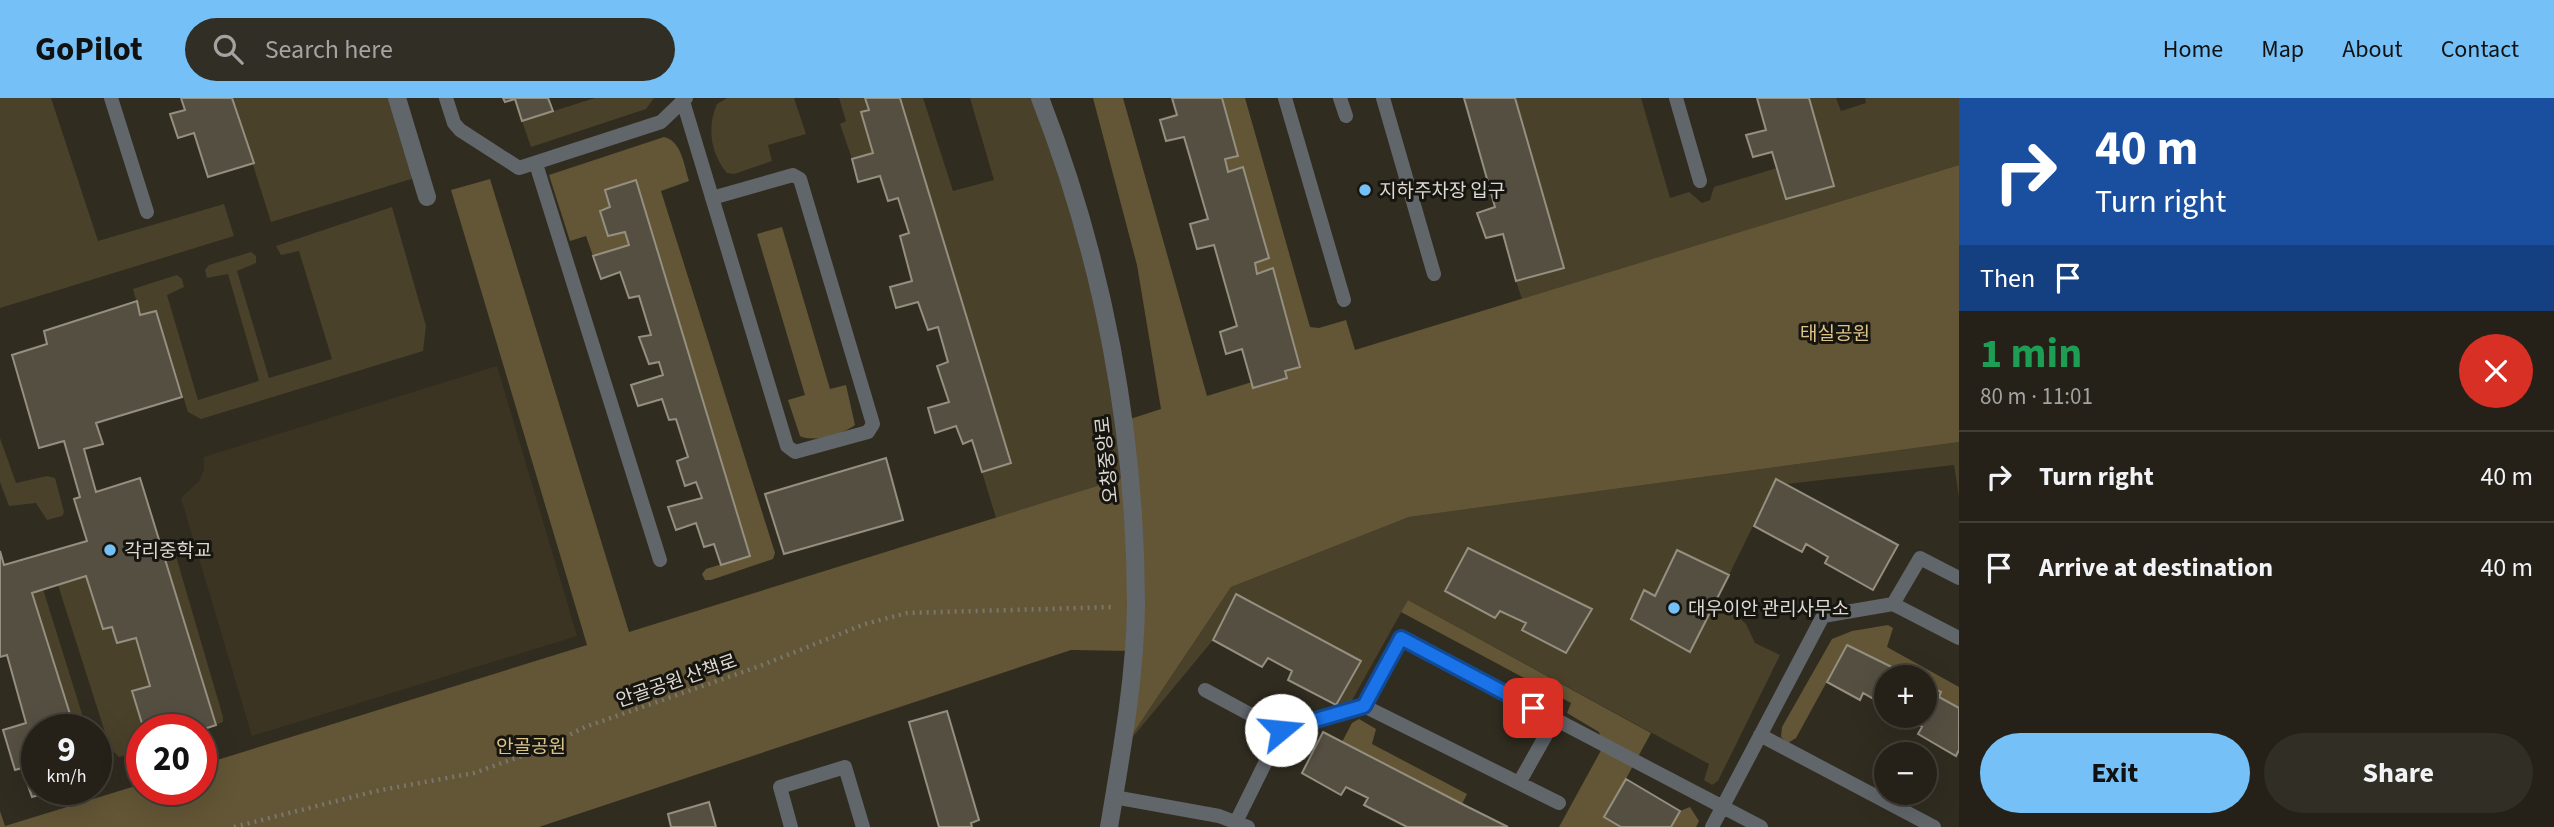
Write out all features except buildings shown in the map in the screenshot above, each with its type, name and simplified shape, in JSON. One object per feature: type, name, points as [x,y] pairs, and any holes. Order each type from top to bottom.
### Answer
[{"type":"street","points":[[397,98],[427,197]]},
{"type":"street","name":"오창중앙로","points":[[1040,98],[1060,150],[1112,346],[1131,494],[1136,606],[1125,725],[1109,827]]},
{"type":"lane","points":[[111,98],[148,212]]},
{"type":"lane","points":[[446,98],[454,123],[460,130],[510,165],[519,168],[661,122],[683,99],[712,198],[787,446],[795,452],[868,432],[873,424],[800,179],[793,175],[712,198]]},
{"type":"lane","points":[[1285,98],[1344,300]]},
{"type":"lane","points":[[1340,98],[1346,116]]},
{"type":"lane","points":[[1383,98],[1434,274]]},
{"type":"lane","points":[[1676,98],[1700,181]]},
{"type":"lane","points":[[536,164],[660,560]]},
{"type":"lane","points":[[1893,604],[1920,558],[1959,578]]},
{"type":"lane","points":[[1712,827],[1823,617],[1893,604],[1959,638]]},
{"type":"lane","points":[[1364,706],[1401,638],[1761,827]]},
{"type":"lane","points":[[1205,690],[1281,730],[1364,706],[1559,803]]},
{"type":"lane","points":[[1519,783],[1537,741],[1555,719]]},
{"type":"lane","points":[[1114,797],[1242,824],[1281,730]]},
{"type":"lane","points":[[1760,735],[1928,826]]},
{"type":"lane","points":[[791,827],[780,787],[845,767],[863,827]]},
{"type":"path","name":"안골공원 산책로","points":[[234,827],[376,791],[474,773],[541,750],[585,727],[760,666],[865,624],[907,613],[1136,606]]},
{"type":"shaded area","points":[[0,98],[51,98],[98,241],[224,204],[234,236],[0,308]]},
{"type":"shaded area","points":[[232,98],[397,98],[421,176],[271,222]]},
{"type":"shaded area","points":[[595,98],[654,98],[646,109],[531,147],[522,121]]},
{"type":"shaded area","points":[[727,98],[794,98],[806,134],[768,145],[772,161],[734,174],[727,173],[717,157],[711,130],[717,104]]},
{"type":"shaded area","points":[[839,98],[865,98],[869,110],[861,113],[873,153],[852,159],[840,124],[846,121]]},
{"type":"shaded area","points":[[900,98],[923,98],[953,191],[994,180],[970,98],[1040,98],[1083,227],[1129,476],[996,518],[982,472],[1011,463]]},
{"type":"shaded area","points":[[1515,98],[1641,98],[1670,198],[1689,192],[1702,203],[1710,200],[1714,187],[1777,168],[1786,199],[1833,186],[1809,98],[1836,98],[1841,111],[1866,103],[1865,98],[1959,98],[1959,165],[1522,299],[1516,281],[1564,268]]},
{"type":"shaded area","points":[[392,207],[426,326],[423,351],[201,419],[188,412],[156,311],[140,315],[133,289],[177,275],[182,279],[184,287],[167,295],[198,400],[259,381],[228,274],[207,278],[205,270],[209,265],[251,252],[256,256],[256,263],[237,271],[269,378],[332,359],[299,251],[281,255],[276,246]]},
{"type":"shaded area","points":[[497,366],[577,636],[252,736],[181,498],[200,480],[204,457]]},
{"type":"shaded area","points":[[0,438],[16,483],[47,476],[55,478],[64,512],[62,516],[47,520],[36,503],[9,506],[0,482]]},
{"type":"shaded area","points":[[1959,442],[1959,497],[1954,465],[1786,484],[1776,479],[1729,575],[1677,550],[1655,596],[1644,590],[1631,619],[1638,623],[1712,600],[1730,609],[1746,624],[1755,643],[1780,655],[1718,781],[1712,785],[1704,780],[1709,764],[1408,600],[1346,711],[1336,705],[1360,660],[1236,594],[1213,640],[1122,750],[1231,587],[1409,517]]},
{"type":"shaded area","points":[[173,546],[223,717],[223,722],[217,725],[217,714],[213,714],[162,549]]},
{"type":"shaded area","points":[[86,576],[103,629],[112,627],[117,643],[136,638],[150,686],[132,691],[139,714],[126,714],[126,755],[119,757],[112,750],[112,714],[99,714],[58,585]]},
{"type":"shaded area","points":[[43,589],[82,714],[70,714],[32,593]]},
{"type":"green space","points":[[1093,98],[1123,98],[1207,396],[1300,367],[1273,269],[1257,274],[1255,263],[1269,258],[1243,168],[1228,172],[1225,159],[1238,155],[1222,98],[1245,98],[1310,327],[1319,328],[1346,320],[1355,350],[1959,165],[1959,442],[1409,517],[1231,587],[1122,750],[1133,651],[1071,650],[539,827],[0,827],[0,811],[5,826],[74,805],[112,805],[112,793],[126,789],[126,805],[217,805],[217,760],[587,645],[451,190],[490,179],[629,632],[1129,476],[1124,421],[1161,409],[1137,265]]},
{"type":"green space","points":[[664,137],[675,143],[679,149],[689,181],[661,191],[775,553],[773,559],[711,580],[705,580],[702,574],[706,569],[750,555],[636,180],[605,190],[610,207],[600,211],[608,236],[625,232],[629,245],[593,256],[586,236],[570,241],[549,175]]},
{"type":"green space","points":[[782,227],[830,389],[846,385],[855,425],[828,436],[800,436],[788,400],[805,395],[757,234]]},
{"type":"green space","points":[[1408,600],[1651,733],[1605,817],[1621,827],[1559,827],[1604,745],[1599,732],[1567,713],[1571,703],[1401,612]]},
{"type":"green space","points":[[1888,625],[1893,628],[1887,647],[1919,665],[1888,665],[1847,645],[1796,738],[1788,743],[1781,737],[1782,727],[1832,639],[1852,631]]},
{"type":"green space","points":[[1937,675],[1959,687],[1959,708],[1939,697],[1941,692],[1937,690]]},
{"type":"green space","points":[[1359,719],[1376,729],[1372,744],[1467,794],[1462,804],[1342,742],[1352,723]]},
{"type":"green space","points":[[1690,807],[1699,821],[1696,827],[1671,827],[1680,811]]},
{"type":"place","name":"지하주차장 입구","points":[[1365,190]]},
{"type":"place","name":"각리중학교","points":[[110,550]]},
{"type":"place","name":"대우이안 관리사무소","points":[[1674,608]]},
{"type":"route","points":[[1281,730],[1364,706],[1401,638],[1533,708]]},
{"type":"park label","name":"태실공원","points":[[1835,333]]},
{"type":"park label","name":"안골공원","points":[[531,746]]}]
